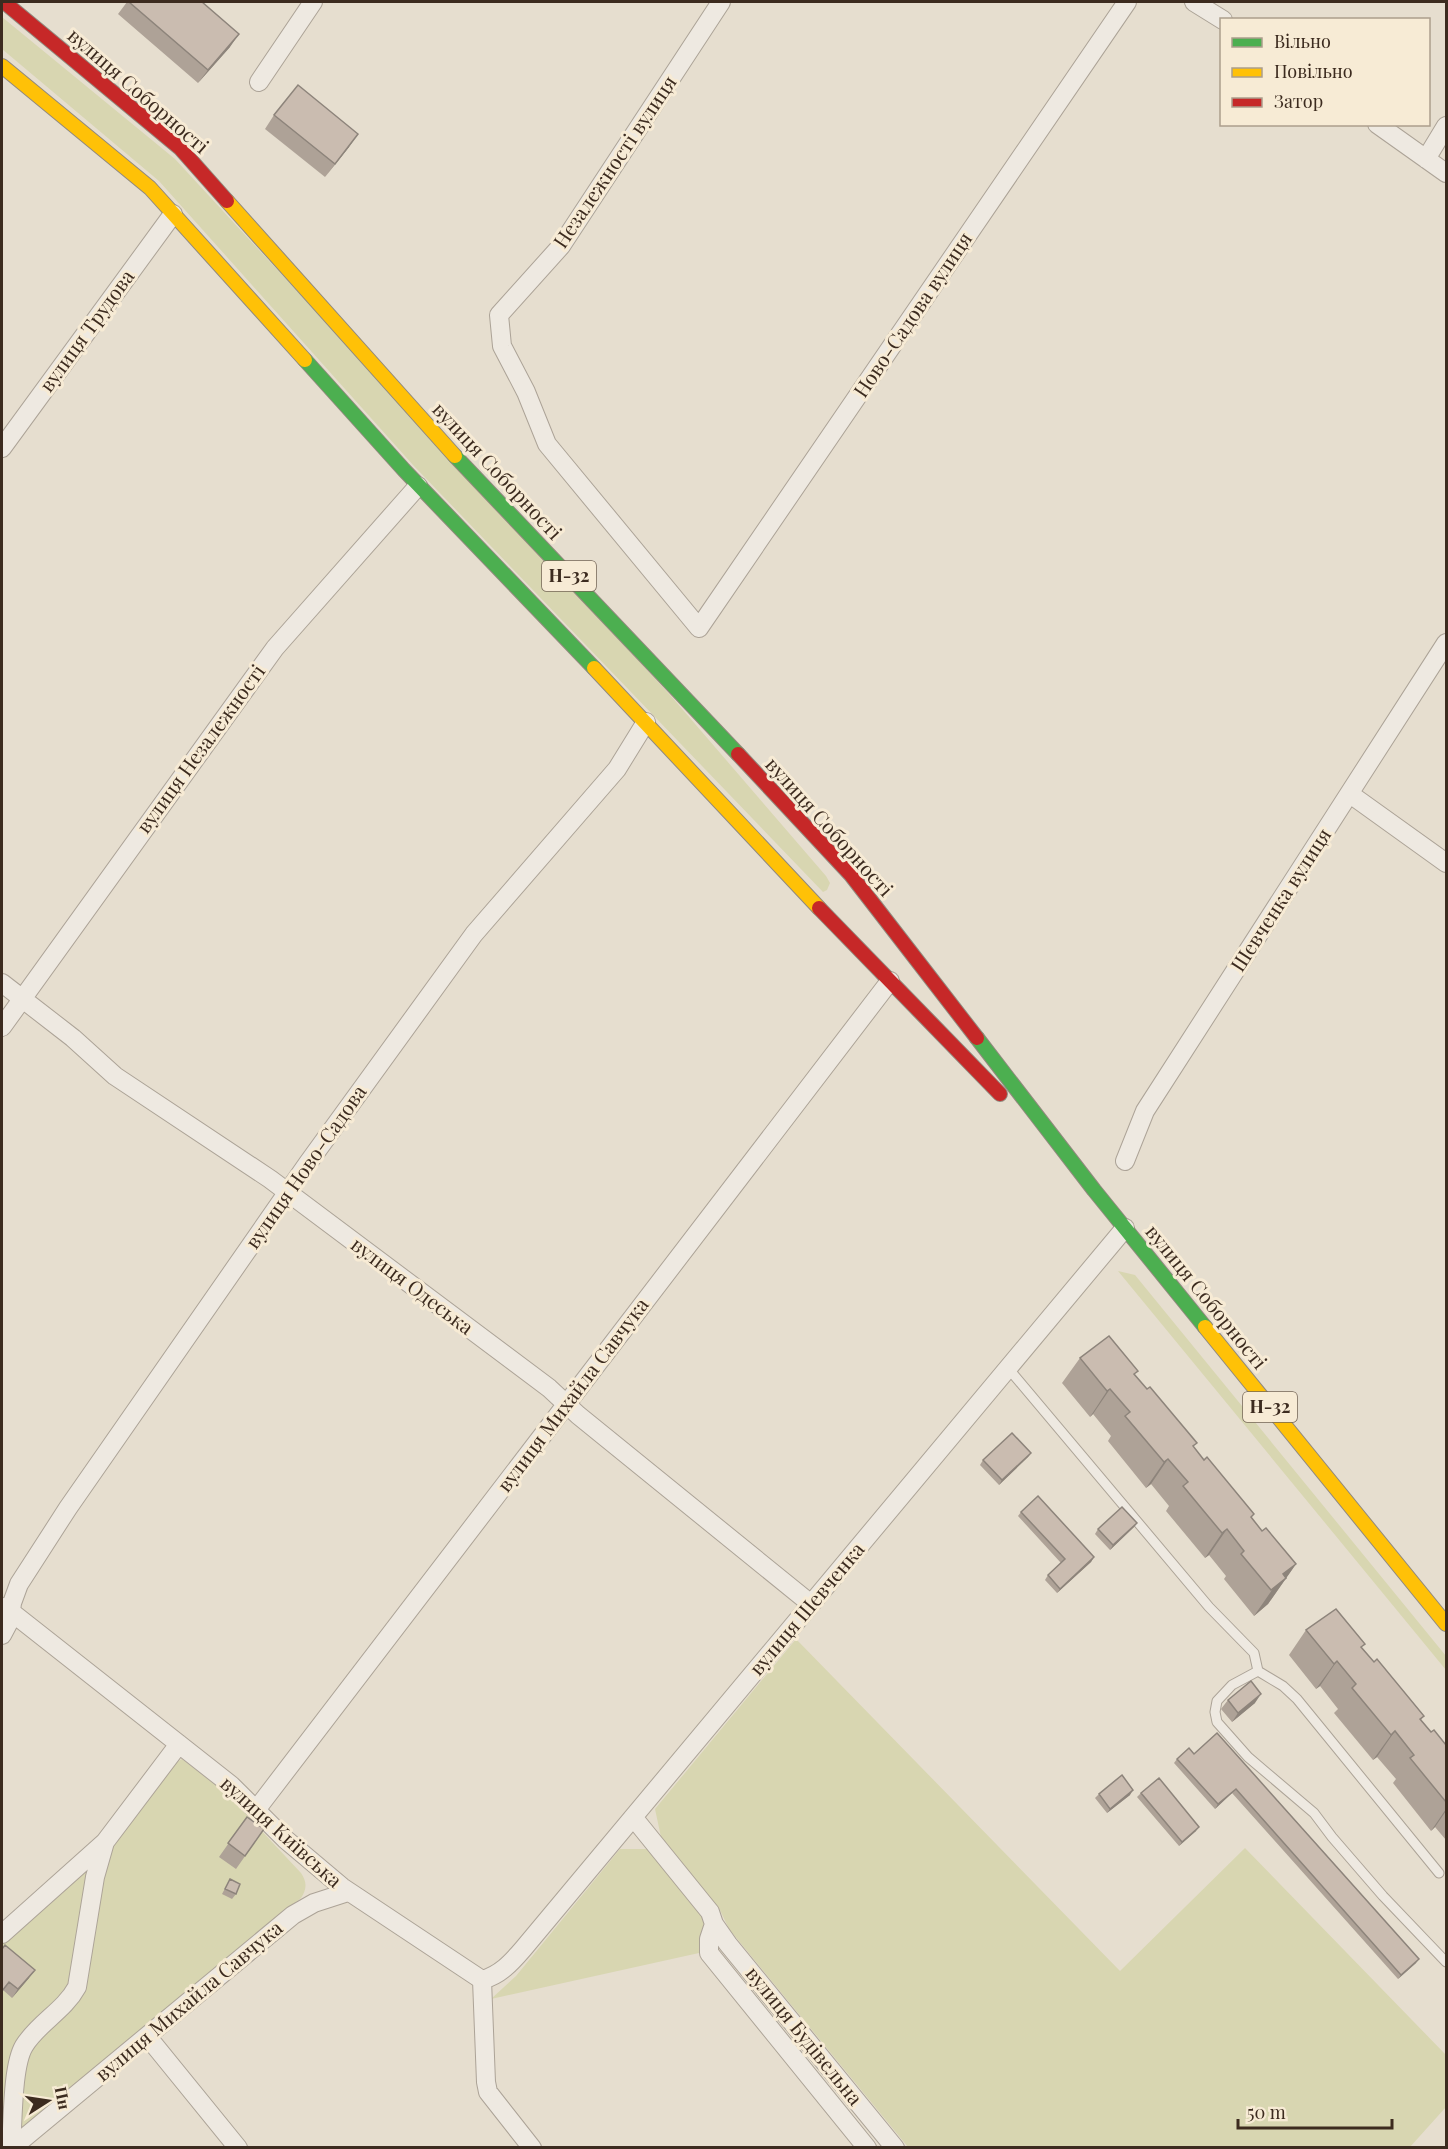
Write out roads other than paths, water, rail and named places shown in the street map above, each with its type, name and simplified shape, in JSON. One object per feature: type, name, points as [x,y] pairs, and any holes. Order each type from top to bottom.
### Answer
[{"type":"main road","name":"вулиця Соборності","points":[[4,2],[180,148],[438,438],[675,686],[851,876],[1094,1190],[1446,1624]]},
{"type":"main road","name":"вулиця Соборності","points":[[2,66],[150,188],[418,486],[646,722],[810,899],[1094,1190]]},
{"type":"street","points":[[259,82],[313,2]]},
{"type":"street","name":"Незалежності вулиця","points":[[699,628],[547,444],[526,392],[502,346],[499,315],[561,246],[721,2]]},
{"type":"street","name":"Ново-Садова вулиця","points":[[699,628],[1127,2]]},
{"type":"street","points":[[1194,2],[1220,19]]},
{"type":"street","points":[[1380,126],[1446,173]]},
{"type":"street","points":[[1426,159],[1446,126]]},
{"type":"street","name":"вулиця Трудова","points":[[2,448],[173,214]]},
{"type":"street","name":"вулиця Незалежності","points":[[2,1027],[275,648],[418,486]]},
{"type":"street","name":"Шевченка вулиця","points":[[1125,1161],[1145,1111],[1446,643]]},
{"type":"street","name":"вулиця Ново-Садова","points":[[2,1635],[10,1620],[6,1608],[12,1603],[20,1584],[68,1508],[287,1192],[474,934],[617,769],[646,722]]},
{"type":"street","points":[[1350,794],[1446,863]]},
{"type":"street","name":"вулиця Михайла Савчука","points":[[256,1810],[890,981]]},
{"type":"street","name":"вулиця Одеська","points":[[2,983],[73,1038],[115,1076],[270,1179],[549,1388],[811,1604]]},
{"type":"street","name":"вулиця Шевченка","points":[[482,1980],[496,1975],[508,1966],[1125,1228]]},
{"type":"street","name":"вулиця Київська","points":[[6,1608],[231,1785],[285,1839],[348,1892],[482,1980]]},
{"type":"street","points":[[2,1934],[105,1842],[179,1744]]},
{"type":"street","name":"вулиця Будівельна","points":[[633,1817],[710,1912],[714,1924],[728,1944],[895,2148]]},
{"type":"street","points":[[11,2148],[9,2070],[23,2048],[70,2000],[77,1987],[95,1877],[105,1842]]},
{"type":"street","name":"вулиця Михайла Савчука","points":[[11,2148],[293,1915],[314,1903],[348,1892]]},
{"type":"street","name":"вулиця Будівельна","points":[[714,1924],[709,1939],[709,1953],[867,2148]]},
{"type":"street","points":[[482,1980],[488,2092],[532,2148]]},
{"type":"street","points":[[147,2036],[238,2148]]},
{"type":"lane","points":[[1008,1368],[1209,1607],[1254,1653],[1258,1671],[1282,1686],[1297,1699],[1439,1873]]},
{"type":"lane","points":[[1258,1671],[1232,1685],[1217,1701],[1215,1712],[1217,1722],[1248,1757],[1314,1813],[1383,1896],[1446,1962]]}]
